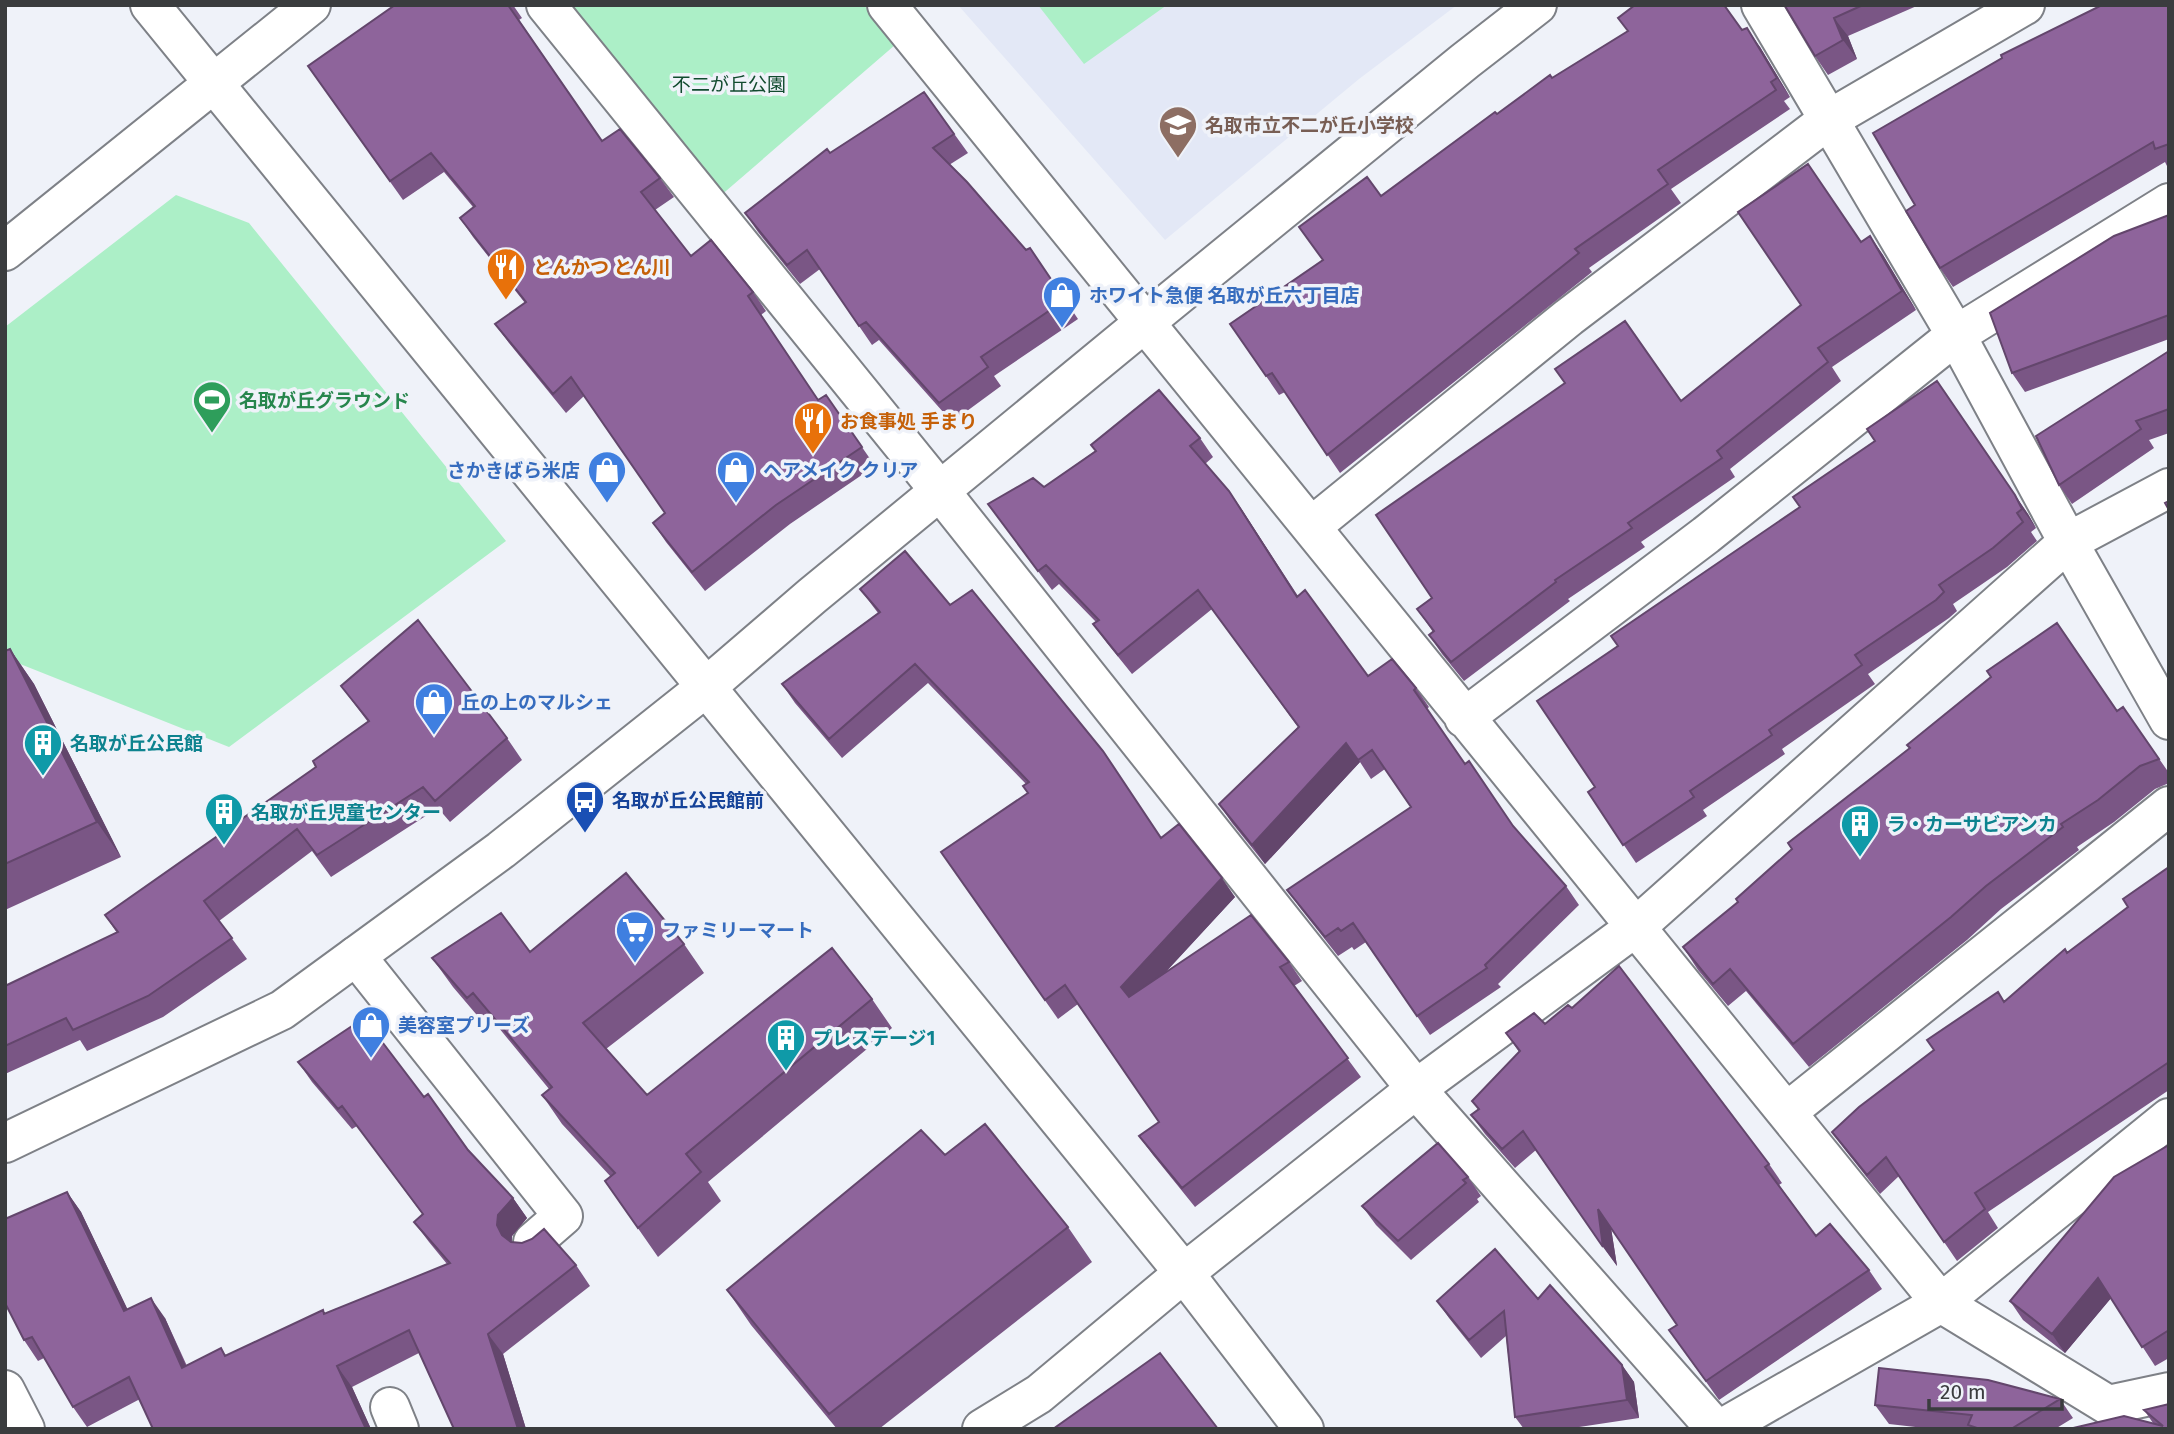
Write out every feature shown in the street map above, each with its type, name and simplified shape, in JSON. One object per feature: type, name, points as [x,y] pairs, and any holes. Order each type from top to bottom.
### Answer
[{"type":"street","points":[[150,5],[1184,1273],[1304,1429]]},
{"type":"street","points":[[5,251],[311,5]]},
{"type":"street","points":[[546,5],[940,491],[1416,1089],[1716,1429]]},
{"type":"street","points":[[887,5],[1941,1303],[2108,1405],[2169,1392]]},
{"type":"street","points":[[5,1143],[282,1010],[501,850],[705,688],[812,596],[1144,323],[1537,5]]},
{"type":"street","points":[[1761,5],[1956,335],[2068,542],[2169,720]]},
{"type":"street","points":[[1312,526],[1569,317],[1828,120],[2025,5]]},
{"type":"street","points":[[1464,718],[1706,535],[1956,335],[2169,203]]},
{"type":"street","points":[[982,1429],[1039,1394],[1184,1273],[1416,1089],[1637,926],[2068,542],[2169,488]]},
{"type":"street","points":[[1787,1112],[2169,806]]},
{"type":"street","points":[[356,956],[563,1216],[533,1242]]},
{"type":"street","points":[[1721,1429],[1941,1303],[2169,1118]]},
{"type":"street","points":[[5,1390],[25,1429]]},
{"type":"shaded area","name":"名取市立不二が丘小学校","points":[[958,5],[1457,5],[1359,79],[1165,240]]},
{"type":"green space","name":"不二が丘公園","points":[[564,5],[864,5],[895,45],[719,197]]},
{"type":"green space","points":[[1038,5],[1167,5],[1084,64]]},
{"type":"green space","name":"名取が丘グラウンド","points":[[176,195],[249,223],[506,541],[229,747],[5,658],[5,327]]},
{"type":"building","points":[[395,5],[508,5],[602,141],[620,129],[660,178],[641,192],[691,256],[711,240],[753,292],[748,296],[818,400],[826,395],[862,447],[776,505],[692,572],[653,523],[665,513],[571,377],[553,394],[495,324],[526,302],[460,218],[475,206],[431,153],[390,181],[308,66]]},
{"type":"building","points":[[1635,5],[1724,5],[1742,30],[1747,28],[1777,78],[1771,82],[1776,90],[1658,170],[1668,184],[1575,249],[1579,253],[1327,455],[1272,373],[1266,376],[1230,324],[1323,260],[1299,227],[1367,177],[1381,196],[1550,75],[1552,78],[1628,31],[1618,18]]},
{"type":"building","points":[[1786,5],[1863,5],[1834,18],[1843,40],[1815,56]]},
{"type":"building","points":[[2102,5],[2169,5],[2169,144],[2155,149],[2153,142],[1940,268],[1906,211],[1915,205],[1873,133],[2002,58],[2001,55]]},
{"type":"building","points":[[924,92],[954,134],[933,148],[967,182],[1026,250],[1030,248],[1065,300],[981,357],[988,367],[939,403],[866,322],[859,326],[807,250],[787,265],[745,213],[827,149],[830,153]]},
{"type":"building","points":[[1808,164],[1861,242],[1870,236],[1902,291],[1818,348],[1828,362],[1717,451],[1722,458],[1628,523],[1632,528],[1555,580],[1556,582],[1451,662],[1429,635],[1434,631],[1417,609],[1432,598],[1376,515],[1565,383],[1555,369],[1625,321],[1681,401],[1801,305],[1738,212]]},
{"type":"building","points":[[2169,215],[2169,315],[2012,373],[1990,313],[2114,236]]},
{"type":"building","points":[[2169,351],[2169,409],[2136,421],[2141,429],[2059,485],[2036,436]]},
{"type":"building","points":[[1937,381],[2015,495],[2022,509],[2017,513],[2023,522],[1993,548],[1939,585],[1944,592],[1936,600],[1855,655],[1862,665],[1769,730],[1772,735],[1690,791],[1694,797],[1623,845],[1588,792],[1595,787],[1537,701],[1618,646],[1611,636],[1800,507],[1793,497],[1875,441],[1867,429]]},
{"type":"building","points":[[1159,390],[1200,438],[1190,446],[1229,491],[1297,597],[1305,590],[1368,676],[1392,659],[1416,688],[1414,690],[1465,764],[1469,761],[1513,826],[1566,886],[1485,965],[1487,968],[1417,1016],[1353,923],[1341,931],[1338,928],[1325,937],[1287,890],[1411,807],[1372,750],[1358,760],[1346,743],[1252,845],[1219,804],[1299,727],[1198,590],[1118,655],[1093,624],[1099,620],[1046,565],[1038,571],[988,504],[1033,478],[1044,487],[1096,451],[1091,445]]},
{"type":"building","points":[[905,551],[950,605],[972,590],[1103,751],[1161,838],[1179,824],[1222,878],[1121,987],[1129,997],[1251,915],[1289,962],[1280,967],[1348,1058],[1182,1188],[1139,1136],[1159,1122],[1065,985],[1045,1000],[941,852],[1028,793],[1023,786],[1029,782],[915,664],[829,739],[782,684],[880,612],[860,589]]},
{"type":"building","points":[[418,620],[507,738],[435,801],[423,787],[317,855],[297,829],[204,901],[232,938],[148,996],[73,1030],[66,1018],[5,1046],[5,986],[118,932],[105,915],[316,767],[313,761],[369,721],[341,686]]},
{"type":"building","points":[[2057,623],[2117,711],[2123,707],[2159,759],[2140,766],[2098,800],[2061,824],[2063,827],[1986,886],[1793,1044],[1730,969],[1713,984],[1683,947],[1738,902],[1736,899],[1792,849],[1788,843],[1910,748],[1907,745],[1991,677],[1987,671]]},
{"type":"building","name":"名取が丘公民館","points":[[10,649],[97,822],[5,864],[5,651]]},
{"type":"building","points":[[2169,867],[2169,1062],[1975,1193],[1985,1209],[1944,1242],[1886,1157],[1867,1175],[1832,1132],[1859,1107],[1934,1050],[1927,1040],[1998,992],[2004,1002],[2065,949],[2067,953],[2128,907],[2123,899]]},
{"type":"building","points":[[626,873],[684,944],[583,1023],[647,1095],[832,948],[872,999],[686,1154],[701,1172],[638,1228],[605,1181],[615,1173],[542,1095],[552,1087],[473,993],[467,998],[432,958],[501,913],[530,952]]},
{"type":"building","points":[[1619,966],[1769,1164],[1765,1167],[1816,1236],[1830,1224],[1869,1270],[1706,1381],[1669,1330],[1677,1325],[1598,1209],[1603,1247],[1523,1131],[1502,1149],[1471,1115],[1479,1109],[1472,1101],[1520,1051],[1506,1033],[1534,1013],[1545,1024],[1568,1005],[1572,1008]]},
{"type":"building","points":[[364,1018],[424,1097],[428,1094],[468,1150],[513,1198],[498,1215],[497,1225],[502,1235],[511,1242],[522,1243],[544,1229],[576,1265],[488,1334],[518,1429],[454,1429],[409,1330],[337,1366],[366,1429],[153,1429],[129,1377],[73,1407],[32,1337],[24,1340],[5,1303],[5,1219],[67,1192],[124,1311],[151,1298],[182,1368],[221,1348],[225,1356],[323,1310],[324,1314],[450,1263],[414,1222],[423,1214],[342,1106],[338,1109],[298,1062]]},
{"type":"building","points":[[985,1124],[1068,1227],[829,1414],[727,1290],[921,1130],[945,1155]]},
{"type":"building","points":[[1438,1143],[1468,1177],[1463,1180],[1466,1183],[1398,1241],[1362,1206]]},
{"type":"building","points":[[2169,1145],[2169,1330],[2142,1347],[2098,1278],[2052,1334],[2010,1301],[2114,1177]]},
{"type":"building","points":[[1495,1249],[1538,1299],[1550,1285],[1622,1365],[1627,1400],[1515,1417],[1504,1311],[1469,1340],[1437,1301]]},
{"type":"building","points":[[1160,1353],[1218,1429],[1053,1429]]},
{"type":"building","points":[[1879,1368],[1988,1380],[2060,1399],[2011,1429],[1980,1429],[1968,1425],[1972,1415],[1875,1405]]},
{"type":"building","points":[[2169,1404],[2169,1429],[2069,1429],[2124,1416],[2163,1426],[2144,1410]]},
{"type":"place","name":"名取市立不二が丘小学校","points":[[1178,159]]},
{"type":"place","name":"とんかつ とん川","points":[[506,301]]},
{"type":"place","name":"ホワイト急便 名取が丘六丁目店","points":[[1062,329]]},
{"type":"place","name":"名取が丘グラウンド","points":[[212,434]]},
{"type":"place","name":"お食事処 手まり","points":[[813,455]]},
{"type":"place","name":"さかきばら米店","points":[[607,504]]},
{"type":"place","name":"ヘアメイク クリア","points":[[736,504]]},
{"type":"place","name":"丘の上のマルシェ","points":[[434,736]]},
{"type":"place","name":"名取が丘公民館","points":[[43,777]]},
{"type":"place","name":"名取が丘公民館前","points":[[585,834]]},
{"type":"place","name":"名取が丘児童センター","points":[[224,846]]},
{"type":"place","name":"ラ・カーサビアンカ","points":[[1860,858]]},
{"type":"place","name":"ファミリーマート","points":[[635,964]]},
{"type":"place","name":"美容室プリーズ","points":[[371,1059]]},
{"type":"place","name":"プレステージ1","points":[[786,1072]]}]
